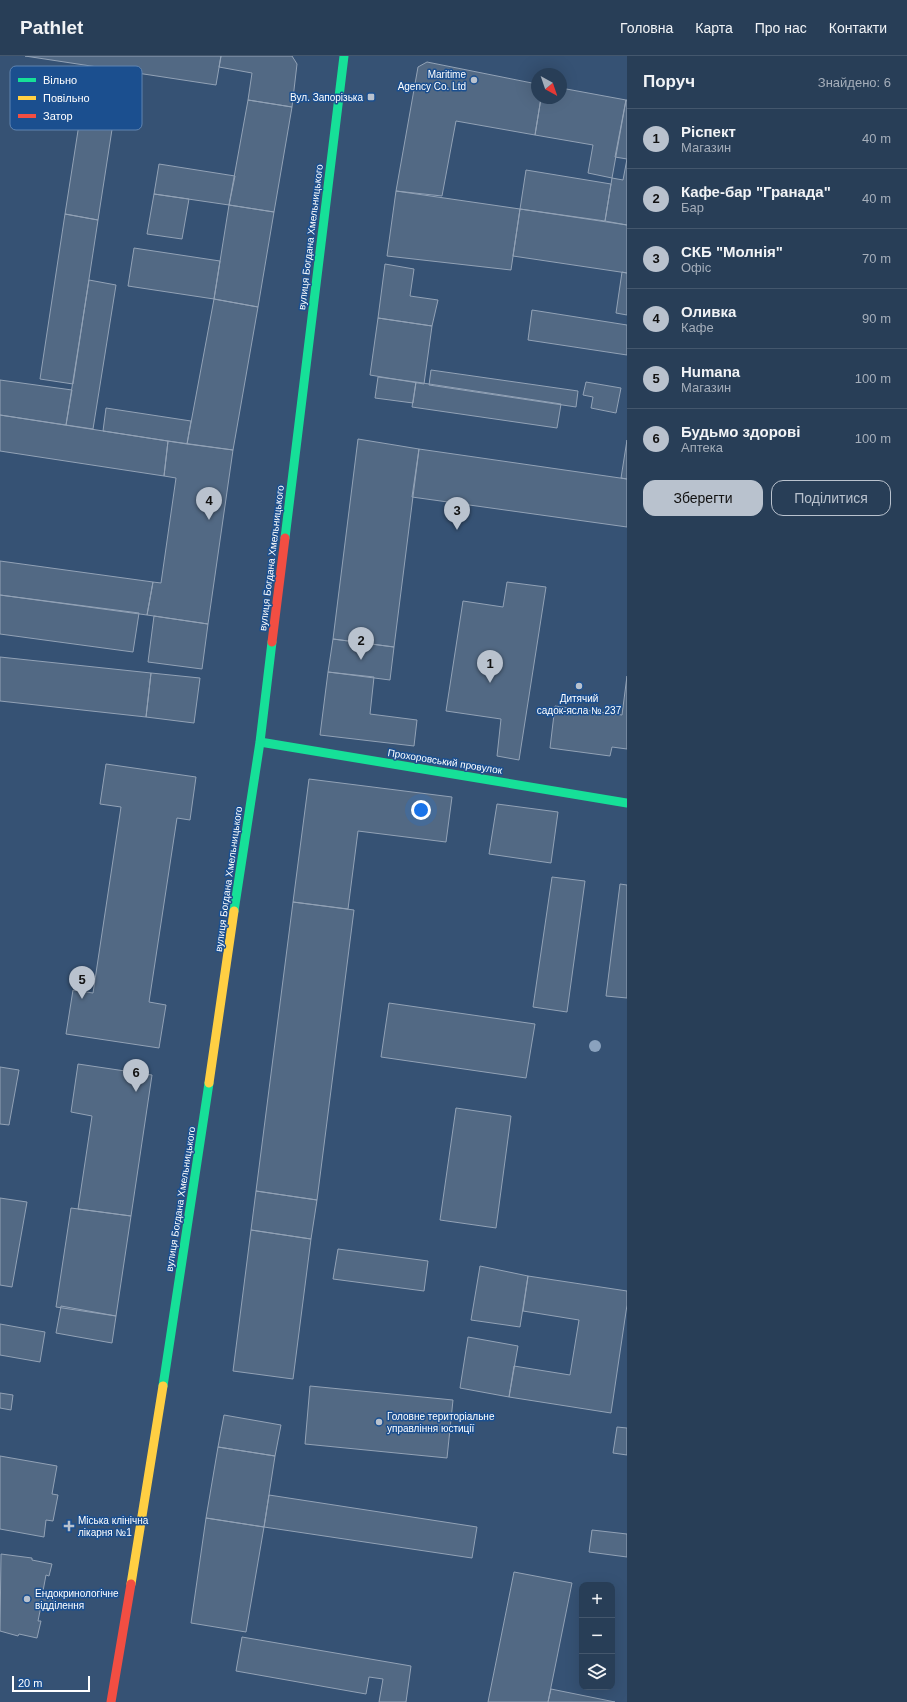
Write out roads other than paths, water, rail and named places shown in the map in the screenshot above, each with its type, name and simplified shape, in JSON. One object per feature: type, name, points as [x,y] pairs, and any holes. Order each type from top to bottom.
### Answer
[{"type":"main road","name":"вулиця Богдана Хмельницького","points":[[111,1702],[152,1458],[260,742],[344,56]]},
{"type":"main road","name":"Прохоровський провулок","points":[[260,742],[627,803]]},
{"type":"place","name":"Maritime Agency Co. Ltd","points":[[474,80]]},
{"type":"place","name":"Вул. Запорізька","points":[[371,97]]},
{"type":"place","name":"Оливка","points":[[209,520]]},
{"type":"place","name":"СКБ \"Молнія\"","points":[[457,530]]},
{"type":"place","name":"Кафе-бар \"Гранада\"","points":[[361,660]]},
{"type":"place","name":"Ріспект","points":[[490,683]]},
{"type":"place","name":"Дитячий садок-ясла № 237","points":[[579,686]]},
{"type":"place","name":"Humana","points":[[82,999]]},
{"type":"place","name":"Будьмо здорові","points":[[136,1092]]},
{"type":"place","name":"Головне територіальне управління юстиції","points":[[379,1422]]},
{"type":"place","name":"Міська клінічна лікарня №1","points":[[69,1526]]},
{"type":"place","name":"Ендокринологічне відділення","points":[[27,1599]]}]
